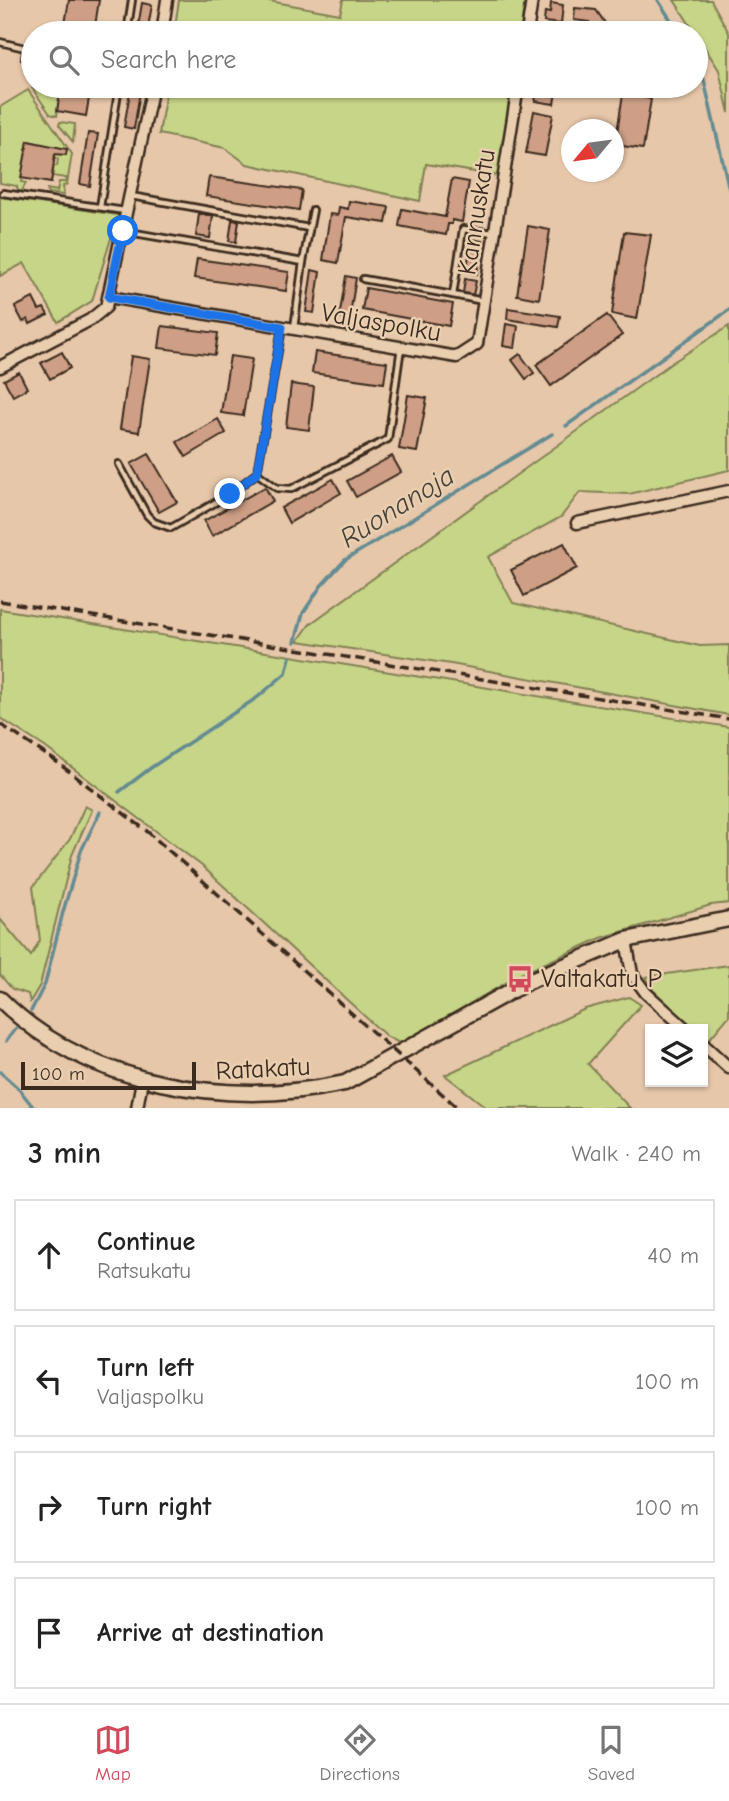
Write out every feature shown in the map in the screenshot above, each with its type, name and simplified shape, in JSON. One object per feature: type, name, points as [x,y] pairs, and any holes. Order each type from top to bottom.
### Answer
[{"type":"main road","name":"Ratakatu","points":[[0,999],[25,1024],[63,1050],[116,1077],[141,1086],[217,1099],[259,1099],[320,1093],[345,1083],[529,981],[626,940],[729,919]]},
{"type":"street","points":[[164,21],[167,0]]},
{"type":"street","points":[[529,21],[532,0]]},
{"type":"street","points":[[0,367],[90,320],[106,307],[150,98]]},
{"type":"street","name":"Kannuskatu","points":[[477,344],[516,98]]},
{"type":"street","name":"Valjaspolku","points":[[109,297],[457,357],[477,344]]},
{"type":"street","points":[[577,523],[729,491]]},
{"type":"street","points":[[626,940],[632,974],[646,993],[680,1024]]},
{"type":"street","points":[[708,1049],[729,1068]]},
{"type":"street","points":[[137,1108],[141,1086]]},
{"type":"lane","points":[[129,21],[132,0]]},
{"type":"lane","points":[[0,42],[21,47]]},
{"type":"lane","points":[[100,207],[117,98]]},
{"type":"lane","points":[[3,193],[126,211]]},
{"type":"lane","points":[[129,195],[309,228]]},
{"type":"lane","points":[[294,329],[313,210]]},
{"type":"lane","points":[[453,295],[463,229],[495,233]]},
{"type":"lane","points":[[123,231],[303,262]]},
{"type":"lane","points":[[363,279],[484,301]]},
{"type":"lane","points":[[119,464],[147,514],[154,522],[171,528],[230,494],[257,473],[282,327]]},
{"type":"lane","points":[[257,473],[277,488],[290,489],[388,439],[401,348]]},
{"type":"green space","points":[[179,0],[264,0],[340,14],[343,0],[525,0],[522,21],[176,21]]},
{"type":"green space","points":[[674,0],[711,0],[729,33],[729,113],[719,70],[708,53],[708,21],[688,21]]},
{"type":"green space","points":[[21,94],[21,98],[34,98],[72,154],[67,184],[63,186],[64,195],[48,193],[47,189],[57,191],[59,182],[66,182],[66,178],[52,176],[58,159],[55,154],[65,155],[67,150],[28,141],[21,182],[26,183],[21,193],[18,193],[17,186],[0,183],[0,107]]},
{"type":"green space","points":[[39,98],[59,98],[57,116],[50,114]]},
{"type":"green space","points":[[165,98],[510,98],[499,176],[426,164],[420,201],[247,164],[225,148],[159,134]]},
{"type":"green space","points":[[60,122],[75,124],[73,142],[59,125]]},
{"type":"green space","points":[[0,197],[118,215],[92,301],[58,322],[24,263],[0,276]]},
{"type":"green space","points":[[729,326],[729,470],[629,494],[580,492],[561,517],[488,557],[513,603],[700,646],[729,645],[729,715],[451,664],[298,641],[310,624],[673,362]]},
{"type":"green space","points":[[0,609],[729,727],[729,903],[711,905],[601,938],[519,975],[401,1044],[386,1036],[202,866],[45,747],[0,718]]},
{"type":"green space","points":[[85,806],[92,810],[72,855],[40,985],[30,1002],[28,994],[12,989],[0,975],[0,919],[31,956],[40,940],[33,887],[70,839]]},
{"type":"green space","points":[[729,965],[729,1016],[708,1041],[708,1024],[689,1024],[653,990],[646,977]]},
{"type":"green space","points":[[629,997],[641,1005],[588,1064],[630,1108],[487,1108],[445,1075],[585,1009]]},
{"type":"building","points":[[69,0],[99,0],[96,21],[66,21]]},
{"type":"building","points":[[142,3],[152,5],[149,21],[139,21]]},
{"type":"building","points":[[551,3],[563,5],[561,21],[544,21],[545,12],[550,13]]},
{"type":"building","points":[[575,8],[596,10],[604,21],[582,21],[574,20]]},
{"type":"building","points":[[59,98],[89,98],[86,116],[57,111]]},
{"type":"building","points":[[129,98],[139,98],[134,129],[124,127]]},
{"type":"building","points":[[536,98],[555,98],[554,104],[535,101]]},
{"type":"building","points":[[622,98],[651,99],[643,149],[624,146],[624,119],[619,119]]},
{"type":"building","points":[[534,111],[553,115],[545,156],[526,153]]},
{"type":"building","points":[[88,133],[98,134],[90,186],[80,184]]},
{"type":"building","points":[[28,141],[67,149],[66,155],[55,154],[51,183],[21,178]]},
{"type":"building","points":[[209,177],[302,190],[299,210],[206,196]]},
{"type":"building","points":[[452,179],[469,182],[462,222],[452,220],[452,224],[448,224],[446,235],[399,226],[402,209],[445,217]]},
{"type":"building","points":[[349,201],[389,207],[386,223],[346,217],[338,263],[323,260],[330,214],[338,215],[339,207],[348,209]]},
{"type":"building","points":[[199,214],[213,216],[210,238],[196,236]]},
{"type":"building","points":[[232,220],[239,221],[236,242],[229,241]]},
{"type":"building","points":[[528,226],[550,230],[539,299],[517,295]]},
{"type":"building","points":[[624,232],[651,235],[637,319],[612,314]]},
{"type":"building","points":[[472,239],[482,241],[477,274],[466,272]]},
{"type":"building","points":[[197,259],[289,272],[286,291],[194,278]]},
{"type":"building","points":[[312,270],[320,272],[314,313],[306,312]]},
{"type":"building","points":[[346,276],[356,278],[349,320],[339,318]]},
{"type":"building","points":[[465,279],[476,281],[473,295],[463,293]]},
{"type":"building","points":[[366,288],[453,304],[449,326],[362,310]]},
{"type":"building","points":[[33,298],[39,310],[44,308],[48,315],[30,324],[28,319],[23,322],[15,307]]},
{"type":"building","points":[[508,308],[560,316],[558,327],[507,319]]},
{"type":"building","points":[[607,315],[622,335],[551,386],[536,365]]},
{"type":"building","points":[[506,324],[518,326],[515,348],[503,346]]},
{"type":"building","points":[[162,326],[218,333],[215,355],[159,348]]},
{"type":"building","points":[[62,352],[70,368],[50,379],[41,363]]},
{"type":"building","points":[[315,352],[387,362],[384,383],[312,373]]},
{"type":"building","points":[[520,354],[534,373],[526,379],[512,360]]},
{"type":"building","points":[[131,356],[150,359],[139,432],[120,429]]},
{"type":"building","points":[[230,356],[252,359],[243,416],[221,413]]},
{"type":"building","points":[[19,372],[27,388],[13,396],[4,380]]},
{"type":"building","points":[[291,384],[314,387],[309,430],[286,427]]},
{"type":"building","points":[[408,395],[427,398],[417,452],[399,449]]},
{"type":"building","points":[[218,419],[226,433],[186,457],[177,442]]},
{"type":"building","points":[[149,454],[177,502],[159,512],[131,464]]},
{"type":"building","points":[[392,456],[401,472],[356,497],[347,481]]},
{"type":"building","points":[[333,479],[341,493],[289,523],[281,508]]},
{"type":"building","points":[[265,487],[273,501],[212,536],[204,521]]},
{"type":"building","points":[[564,543],[577,568],[524,596],[511,570]]},
{"type":"waterway","name":"Ruonanoja","points":[[658,0],[671,21]]},
{"type":"waterway","name":"Ruonanoja","points":[[708,97],[729,189]]},
{"type":"waterway","name":"Ruonanoja","points":[[566,426],[729,310]]},
{"type":"waterway","name":"Ruonanoja","points":[[295,642],[303,613],[321,586],[345,560],[552,434]]},
{"type":"waterway","name":"Ruonanoja","points":[[119,792],[258,697],[286,673],[290,657]]},
{"type":"waterway","name":"Ruonanoja","points":[[31,1011],[45,984],[81,851],[100,812]]},
{"type":"waterway","name":"Ruonanoja","points":[[6,1041],[16,1028]]},
{"type":"waterway","name":"Ruonanoja","points":[[0,1072],[18,1088],[34,1108]]},
{"type":"railway","points":[[0,601],[729,719]]},
{"type":"railway","points":[[0,724],[54,760],[148,832],[458,1108]]},
{"type":"place","name":"Valtakatu P","points":[[520,979]]},
{"type":"route","points":[[123,231],[109,297],[282,327],[257,473],[230,494]]}]
